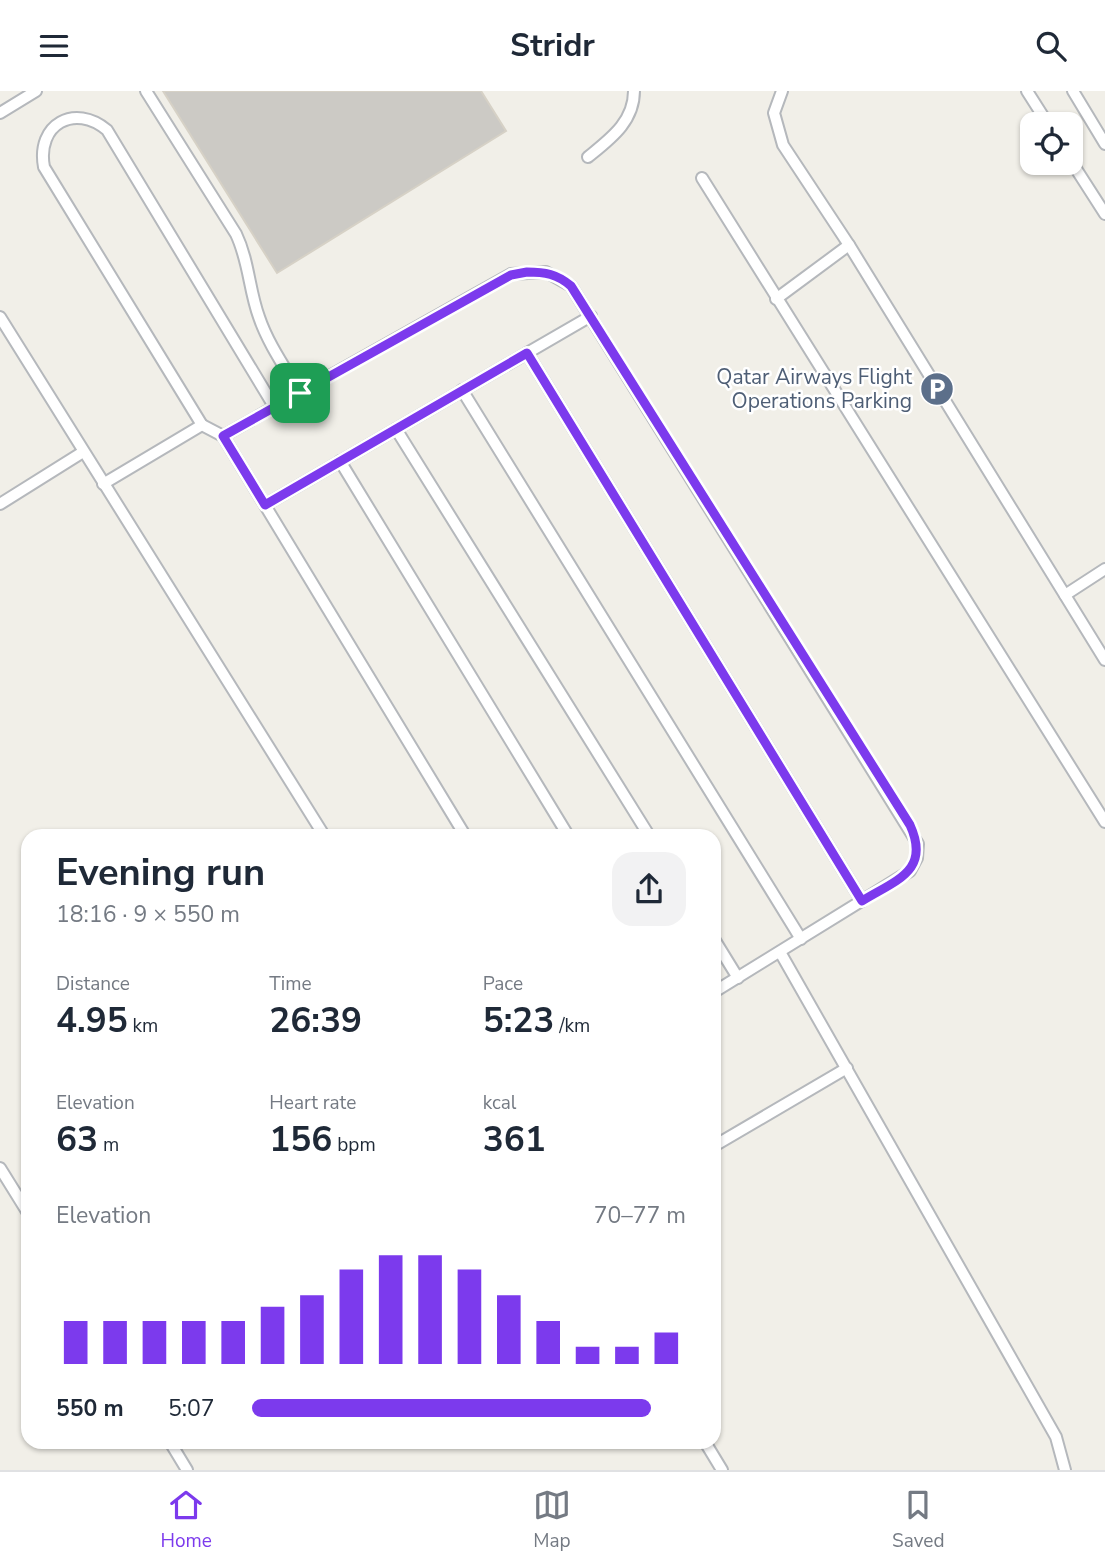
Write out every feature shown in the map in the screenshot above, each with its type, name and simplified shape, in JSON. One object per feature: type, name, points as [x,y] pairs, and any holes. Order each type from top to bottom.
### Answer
[{"type":"lane","points":[[0,113],[36,91]]},
{"type":"lane","points":[[146,91],[236,234],[247,260],[258,316],[300,393]]},
{"type":"lane","points":[[588,157],[624,125],[631,111],[634,91]]},
{"type":"lane","points":[[782,91],[774,113],[780,138],[1105,660]]},
{"type":"lane","points":[[1027,91],[1040,112]]},
{"type":"lane","points":[[1073,91],[1105,144]]},
{"type":"lane","points":[[275,408],[107,130],[96,121],[82,117],[67,119],[54,126],[45,138],[41,152],[44,167],[202,425],[223,436],[461,829]]},
{"type":"lane","points":[[1080,175],[1105,214]]},
{"type":"lane","points":[[702,178],[1105,822]]},
{"type":"lane","points":[[776,299],[849,245]]},
{"type":"lane","points":[[223,436],[511,275],[546,272],[560,277],[571,286],[918,843],[918,858],[910,871],[721,988]]},
{"type":"lane","points":[[265,505],[591,316]]},
{"type":"lane","points":[[0,317],[320,829]]},
{"type":"lane","points":[[527,353],[862,901]]},
{"type":"lane","points":[[462,390],[801,939]]},
{"type":"lane","points":[[103,484],[202,425]]},
{"type":"lane","points":[[396,429],[645,829]]},
{"type":"lane","points":[[0,503],[83,452]]},
{"type":"lane","points":[[340,461],[564,829]]},
{"type":"lane","points":[[1065,595],[1105,569]]},
{"type":"lane","points":[[721,950],[738,978]]},
{"type":"lane","points":[[780,952],[1056,1437],[1065,1470]]},
{"type":"lane","points":[[721,1142],[847,1068]]},
{"type":"lane","points":[[0,1168],[21,1202]]},
{"type":"lane","points":[[174,1449],[187,1470]]},
{"type":"lane","points":[[709,1449],[722,1470]]},
{"type":"building","points":[[163,91],[481,91],[506,131],[277,273]]},
{"type":"place","name":"Qatar Airways Flight Operations Parking","points":[[937,389]]},
{"type":"route","points":[[546,272],[560,277],[571,286],[591,316],[910,825],[918,843],[918,858],[910,871],[862,901],[527,353],[265,505],[223,436],[300,393],[511,275],[546,272]]}]
